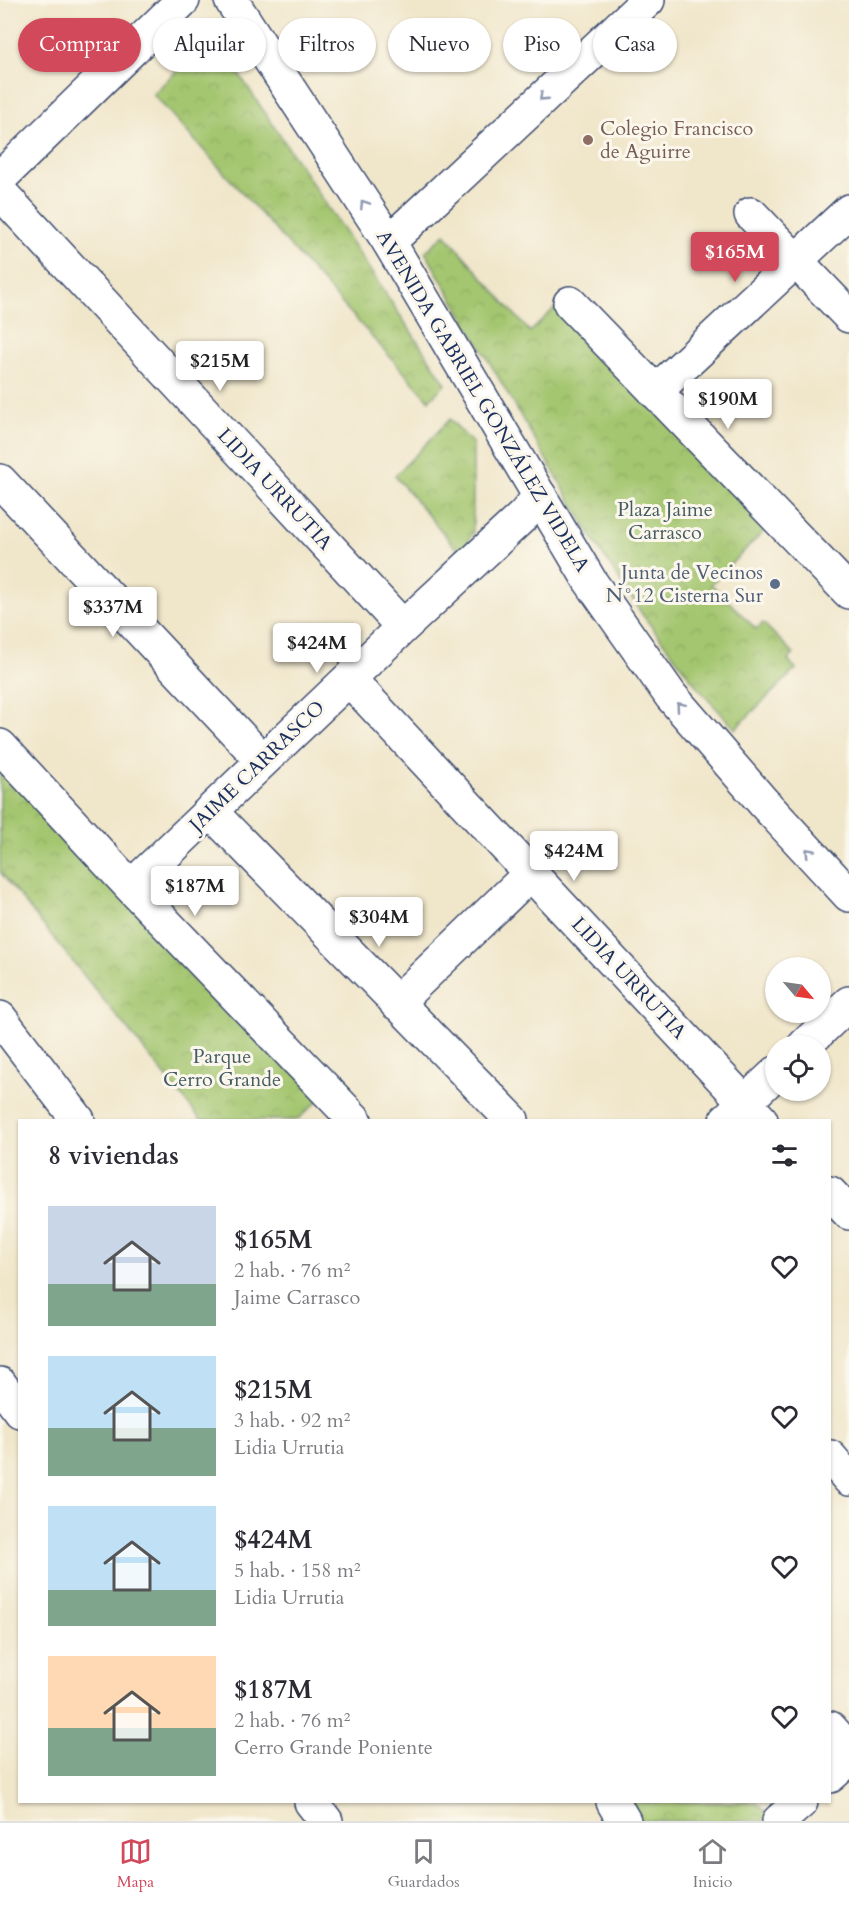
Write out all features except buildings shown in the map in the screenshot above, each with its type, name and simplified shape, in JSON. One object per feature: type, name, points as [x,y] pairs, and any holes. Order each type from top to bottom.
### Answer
[{"type":"street","points":[[0,178],[183,0]]},
{"type":"street","name":"AVENIDA GABRIEL GONZÁLEZ VIDELA","points":[[231,0],[389,242],[590,581],[671,696],[763,802],[849,895]]},
{"type":"street","points":[[389,242],[648,0]]},
{"type":"street","name":"LIDIA URRUTIA","points":[[0,192],[403,627]]},
{"type":"street","points":[[656,392],[849,211]]},
{"type":"street","points":[[752,214],[849,316]]},
{"type":"street","points":[[570,303],[849,592]]},
{"type":"street","points":[[0,481],[263,761]]},
{"type":"street","name":"JAIME CARRASCO","points":[[131,886],[524,515],[540,496]]},
{"type":"street","name":"LIDIA URRUTIA","points":[[349,679],[531,873],[744,1115]]},
{"type":"street","points":[[0,746],[354,1119]]},
{"type":"street","points":[[210,811],[511,1119]]},
{"type":"street","points":[[396,1003],[531,873]]},
{"type":"street","points":[[816,1035],[849,1003]]},
{"type":"street","points":[[0,1018],[77,1119]]},
{"type":"street","points":[[744,1115],[765,1087]]},
{"type":"street","points":[[831,1194],[849,1213]]},
{"type":"street","points":[[0,1383],[18,1408]]},
{"type":"street","points":[[831,1458],[849,1479]]},
{"type":"street","points":[[831,1729],[849,1749]]},
{"type":"street","points":[[831,1775],[849,1759]]},
{"type":"street","points":[[312,1803],[326,1821]]},
{"type":"street","points":[[614,1803],[624,1821]]},
{"type":"street","points":[[779,1821],[800,1803]]},
{"type":"green space","points":[[175,72],[238,72],[446,384],[429,400],[153,94]]},
{"type":"green space","name":"Plaza Jaime Carrasco","points":[[445,234],[530,332],[557,306],[768,527],[711,584],[756,629],[763,623],[794,654],[788,660],[796,669],[735,729],[699,689],[642,614],[594,541],[425,252]]},
{"type":"green space","points":[[450,419],[473,444],[473,533],[461,554],[395,476]]},
{"type":"green space","name":"Parque Cerro Grande","points":[[0,757],[321,1098],[298,1119],[200,1119],[0,872]]},
{"type":"green space","points":[[632,1803],[757,1803],[774,1821],[642,1821]]},
{"type":"place","name":"Colegio Francisco de Aguirre","points":[[588,140]]},
{"type":"place","name":"Junta de Vecinos N°12 Cisterna Sur","points":[[775,584]]}]
